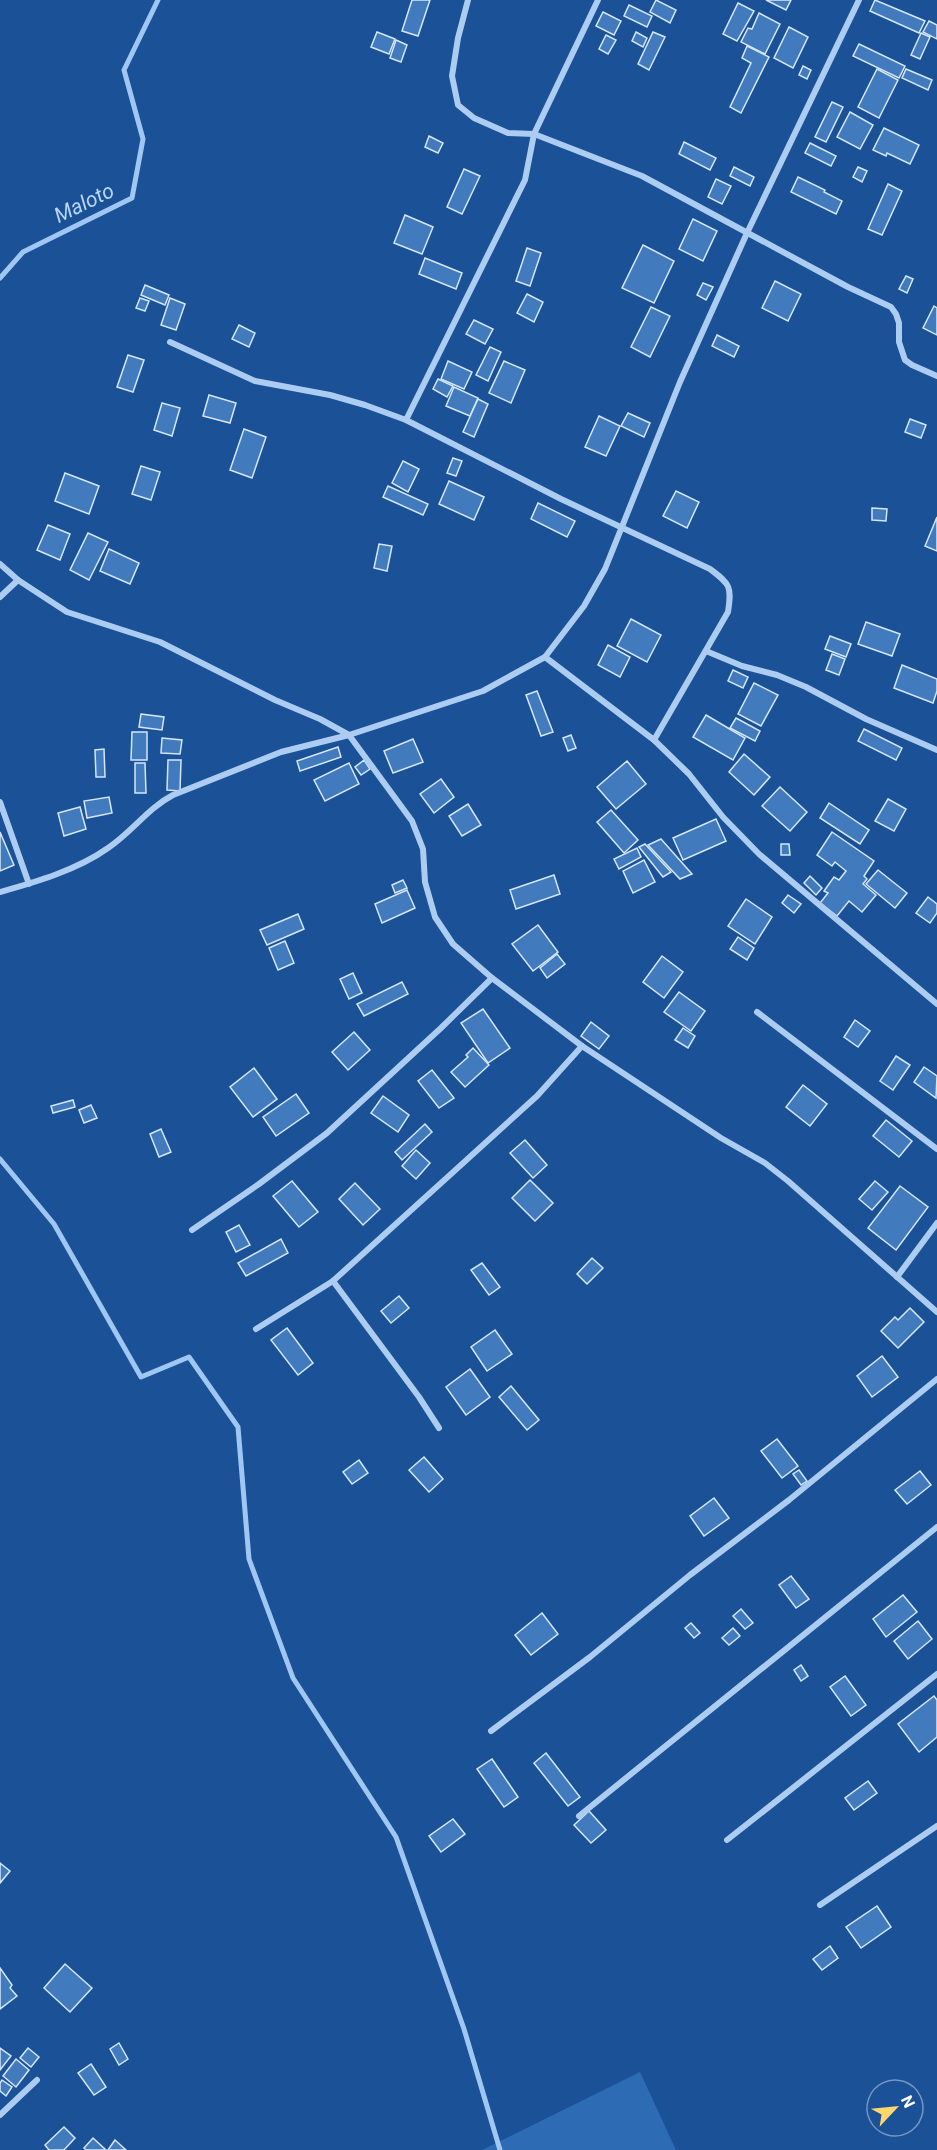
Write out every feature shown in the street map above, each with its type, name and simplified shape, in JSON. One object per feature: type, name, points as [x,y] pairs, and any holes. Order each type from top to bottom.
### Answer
[{"type":"street","points":[[468,0],[458,38],[452,76],[458,105],[474,118],[508,133],[534,134],[642,176],[891,307],[899,322],[899,342],[905,360],[937,376]]},
{"type":"street","points":[[406,420],[525,180],[534,134],[598,0]]},
{"type":"street","points":[[0,892],[29,884],[109,848],[158,803],[173,795],[281,752],[350,735],[483,691],[545,657],[584,606],[605,569],[680,382],[747,233],[859,0]]},
{"type":"street","points":[[170,342],[255,381],[330,395],[406,420],[551,495],[710,569],[726,581],[731,594],[728,612],[654,740]]},
{"type":"street","points":[[0,564],[18,580],[67,612],[160,642],[274,700],[320,719],[350,735],[412,821],[423,849],[425,882],[435,917],[453,944],[492,978],[582,1046],[721,1138],[765,1163],[937,1312]]},
{"type":"street","points":[[0,597],[18,580]]},
{"type":"street","points":[[706,651],[742,666],[777,675],[806,687],[858,715],[937,750]]},
{"type":"street","points":[[545,657],[654,740],[689,774],[723,816],[759,854],[937,1004]]},
{"type":"street","points":[[0,802],[29,884]]},
{"type":"street","points":[[192,1230],[327,1133],[492,978]]},
{"type":"street","points":[[757,1012],[937,1149]]},
{"type":"street","points":[[256,1329],[333,1281],[537,1096],[582,1046]]},
{"type":"street","points":[[897,1277],[937,1223]]},
{"type":"street","points":[[333,1281],[419,1397],[439,1428]]},
{"type":"street","points":[[491,1731],[590,1657],[690,1575],[789,1500],[937,1379]]},
{"type":"street","points":[[579,1816],[937,1527]]},
{"type":"street","points":[[727,1840],[937,1674]]},
{"type":"street","points":[[820,1905],[937,1826]]},
{"type":"street","points":[[0,2115],[37,2080]]},
{"type":"shaded area","points":[[640,2072],[676,2150],[482,2150]]},
{"type":"building","points":[[412,0],[430,0],[418,36],[402,31]]},
{"type":"building","points":[[656,0],[676,10],[670,23],[650,12]]},
{"type":"building","points":[[766,0],[791,0],[786,10]]},
{"type":"building","points":[[875,0],[925,21],[919,33],[870,11]]},
{"type":"building","points":[[738,3],[754,11],[737,41],[723,34]]},
{"type":"building","points":[[629,5],[652,16],[647,27],[624,16]]},
{"type":"building","points":[[603,12],[621,21],[614,35],[596,26]]},
{"type":"building","points":[[759,13],[780,24],[765,54],[741,42],[748,28],[752,29]]},
{"type":"building","points":[[929,21],[937,25],[937,39],[923,32]]},
{"type":"building","points":[[789,27],[808,37],[793,68],[774,58]]},
{"type":"building","points":[[377,32],[395,39],[389,54],[371,47]]},
{"type":"building","points":[[636,32],[647,38],[643,47],[632,41]]},
{"type":"building","points":[[653,32],[665,37],[649,70],[638,64]]},
{"type":"building","points":[[921,33],[930,37],[920,59],[911,55]]},
{"type":"building","points":[[606,35],[616,40],[608,54],[599,49]]},
{"type":"building","points":[[396,40],[407,45],[401,62],[390,58]]},
{"type":"building","points":[[859,44],[905,66],[899,78],[853,56]]},
{"type":"building","points":[[747,46],[769,57],[741,113],[730,107],[751,63],[742,58]]},
{"type":"building","points":[[803,66],[811,70],[807,79],[799,75]]},
{"type":"building","points":[[877,69],[898,80],[879,118],[858,107]]},
{"type":"building","points":[[906,69],[932,80],[928,90],[902,78]]},
{"type":"building","points":[[832,102],[843,107],[826,142],[815,137]]},
{"type":"building","points":[[850,112],[873,125],[860,149],[837,137]]},
{"type":"building","points":[[884,128],[919,145],[910,164],[887,153],[886,156],[873,150]]},
{"type":"building","points":[[429,136],[443,143],[438,153],[425,147]]},
{"type":"building","points":[[684,142],[716,158],[710,170],[679,154]]},
{"type":"building","points":[[810,143],[836,156],[831,166],[805,153]]},
{"type":"building","points":[[734,167],[754,177],[750,186],[730,176]]},
{"type":"building","points":[[858,167],[867,171],[862,182],[853,177]]},
{"type":"building","points":[[464,169],[480,176],[462,214],[447,207]]},
{"type":"building","points":[[798,177],[842,201],[836,214],[791,192]]},
{"type":"building","points":[[716,179],[731,186],[722,204],[708,197]]},
{"type":"building","points":[[888,184],[902,191],[882,235],[868,229]]},
{"type":"building","points":[[405,215],[433,227],[422,254],[394,243]]},
{"type":"building","points":[[693,219],[717,231],[703,261],[679,249]]},
{"type":"building","points":[[643,245],[674,261],[654,303],[622,288]]},
{"type":"building","points":[[527,248],[541,253],[530,286],[516,281]]},
{"type":"building","points":[[425,258],[462,273],[456,289],[419,274]]},
{"type":"building","points":[[906,276],[913,279],[907,293],[899,289]]},
{"type":"building","points":[[775,281],[801,294],[788,321],[762,308]]},
{"type":"building","points":[[703,283],[713,287],[706,300],[697,295]]},
{"type":"building","points":[[145,285],[169,295],[165,305],[141,295]]},
{"type":"building","points":[[527,294],[543,302],[534,322],[517,313]]},
{"type":"building","points":[[140,298],[149,301],[145,311],[136,308]]},
{"type":"building","points":[[170,298],[185,304],[176,330],[161,325]]},
{"type":"building","points":[[934,306],[937,308],[937,335],[923,328]]},
{"type":"building","points":[[651,307],[670,316],[650,357],[631,347]]},
{"type":"building","points":[[474,320],[493,329],[485,344],[466,334]]},
{"type":"building","points":[[239,325],[255,333],[249,347],[232,339]]},
{"type":"building","points":[[717,335],[739,346],[734,357],[712,346]]},
{"type":"building","points":[[490,347],[501,352],[488,381],[476,375]]},
{"type":"building","points":[[128,355],[144,360],[133,392],[117,387]]},
{"type":"building","points":[[448,361],[472,372],[464,389],[441,379]]},
{"type":"building","points":[[504,361],[525,370],[511,403],[489,393]]},
{"type":"building","points":[[438,379],[453,386],[447,397],[433,389]]},
{"type":"building","points":[[454,387],[478,398],[470,416],[446,406]]},
{"type":"building","points":[[209,395],[236,403],[230,423],[203,416]]},
{"type":"building","points":[[478,399],[488,404],[474,437],[463,432]]},
{"type":"building","points":[[162,403],[180,408],[172,436],[154,430]]},
{"type":"building","points":[[628,413],[650,423],[644,437],[621,426]]},
{"type":"building","points":[[599,416],[620,426],[606,456],[585,447]]},
{"type":"building","points":[[910,419],[926,425],[921,438],[905,432]]},
{"type":"building","points":[[244,429],[266,437],[252,478],[230,470]]},
{"type":"building","points":[[453,458],[462,461],[456,476],[447,473]]},
{"type":"building","points":[[403,461],[419,469],[408,492],[392,483]]},
{"type":"building","points":[[141,466],[160,472],[151,500],[132,494]]},
{"type":"building","points":[[65,473],[99,486],[89,514],[55,501]]},
{"type":"building","points":[[449,481],[484,497],[474,520],[439,504]]},
{"type":"building","points":[[388,486],[428,504],[423,515],[383,497]]},
{"type":"building","points":[[676,491],[699,502],[687,528],[663,516]]},
{"type":"building","points":[[538,503],[575,521],[567,537],[531,519]]},
{"type":"building","points":[[872,508],[887,509],[886,521],[872,520]]},
{"type":"building","points":[[937,517],[937,551],[925,546]]},
{"type":"building","points":[[48,525],[70,534],[60,560],[37,550]]},
{"type":"building","points":[[88,533],[108,542],[89,580],[70,570]]},
{"type":"building","points":[[379,544],[392,546],[387,571],[374,568]]},
{"type":"building","points":[[109,549],[139,563],[130,584],[100,571]]},
{"type":"building","points":[[631,619],[661,635],[647,662],[617,646]]},
{"type":"building","points":[[866,622],[900,634],[892,656],[858,644]]},
{"type":"building","points":[[830,636],[851,644],[846,657],[825,649]]},
{"type":"building","points":[[608,645],[630,657],[620,677],[598,665]]},
{"type":"building","points":[[832,654],[845,659],[839,675],[826,670]]},
{"type":"building","points":[[902,665],[937,679],[937,691],[933,703],[894,688]]},
{"type":"building","points":[[733,670],[748,677],[743,688],[728,681]]},
{"type":"building","points":[[754,683],[778,695],[761,726],[738,714]]},
{"type":"building","points":[[537,691],[553,732],[541,736],[526,695]]},
{"type":"building","points":[[141,714],[164,717],[162,730],[139,727]]},
{"type":"building","points":[[706,715],[745,738],[733,760],[693,737]]},
{"type":"building","points":[[736,718],[760,731],[755,741],[730,728]]},
{"type":"building","points":[[864,729],[902,748],[896,760],[858,741]]},
{"type":"building","points":[[132,732],[147,732],[147,760],[131,760]]},
{"type":"building","points":[[571,735],[576,748],[568,751],[563,738]]},
{"type":"building","points":[[162,738],[182,740],[180,754],[161,753]]},
{"type":"building","points":[[413,739],[423,762],[393,773],[384,751]]},
{"type":"building","points":[[338,747],[341,757],[300,771],[297,761]]},
{"type":"building","points":[[104,749],[105,777],[96,777],[95,750]]},
{"type":"building","points":[[744,754],[770,777],[754,795],[729,772]]},
{"type":"building","points":[[168,760],[181,760],[180,791],[167,790]]},
{"type":"building","points":[[364,760],[370,769],[361,775],[355,767]]},
{"type":"building","points":[[627,761],[646,784],[616,809],[597,787]]},
{"type":"building","points":[[135,763],[145,763],[146,793],[135,793]]},
{"type":"building","points":[[349,763],[359,784],[325,801],[314,780]]},
{"type":"building","points":[[441,779],[454,797],[434,813],[420,794]]},
{"type":"building","points":[[780,787],[807,812],[790,831],[762,806]]},
{"type":"building","points":[[109,797],[112,813],[87,818],[84,801]]},
{"type":"building","points":[[888,799],[906,809],[894,831],[875,821]]},
{"type":"building","points":[[829,803],[869,830],[860,844],[820,818]]},
{"type":"building","points":[[468,804],[481,825],[462,836],[449,816]]},
{"type":"building","points":[[80,807],[86,829],[64,836],[58,813]]},
{"type":"building","points":[[611,810],[638,840],[624,853],[597,822]]},
{"type":"building","points":[[716,819],[726,841],[683,860],[673,838]]},
{"type":"building","points":[[0,832],[14,865],[0,871]]},
{"type":"building","points":[[832,832],[874,861],[864,876],[867,879],[863,884],[876,895],[862,912],[849,901],[837,916],[820,903],[828,893],[824,891],[834,877],[839,880],[846,871],[835,862],[832,866],[817,855]]},
{"type":"building","points":[[661,839],[692,874],[680,879],[648,845]]},
{"type":"building","points":[[645,844],[671,872],[663,877],[639,847]]},
{"type":"building","points":[[781,844],[789,844],[790,855],[781,855]]},
{"type":"building","points":[[637,848],[641,857],[619,869],[614,859]]},
{"type":"building","points":[[644,860],[655,882],[633,893],[623,871]]},
{"type":"building","points":[[878,870],[907,893],[895,908],[866,884]]},
{"type":"building","points":[[554,875],[560,894],[516,909],[510,890]]},
{"type":"building","points":[[810,876],[822,888],[816,895],[804,883]]},
{"type":"building","points":[[403,880],[407,888],[395,893],[392,885]]},
{"type":"building","points":[[407,890],[415,908],[382,923],[375,904]]},
{"type":"building","points":[[788,895],[801,904],[794,913],[782,903]]},
{"type":"building","points":[[928,897],[937,904],[937,913],[930,923],[916,913]]},
{"type":"building","points":[[746,899],[772,917],[755,944],[728,926]]},
{"type":"building","points":[[298,914],[304,929],[267,945],[260,930]]},
{"type":"building","points":[[538,925],[558,952],[533,971],[512,944]]},
{"type":"building","points":[[738,937],[754,948],[747,960],[730,949]]},
{"type":"building","points":[[285,941],[294,963],[278,970],[269,948]]},
{"type":"building","points":[[557,954],[565,964],[547,978],[540,968]]},
{"type":"building","points":[[662,956],[683,972],[664,998],[643,982]]},
{"type":"building","points":[[353,973],[362,993],[349,999],[340,979]]},
{"type":"building","points":[[402,982],[408,994],[364,1016],[357,1004]]},
{"type":"building","points":[[679,992],[705,1011],[691,1031],[664,1012]]},
{"type":"building","points":[[483,1009],[510,1048],[488,1063],[461,1023]]},
{"type":"building","points":[[855,1020],[870,1031],[858,1047],[844,1037]]},
{"type":"building","points":[[591,1022],[609,1036],[599,1049],[581,1036]]},
{"type":"building","points":[[683,1028],[695,1036],[688,1048],[675,1040]]},
{"type":"building","points":[[354,1032],[370,1050],[348,1070],[332,1052]]},
{"type":"building","points":[[473,1048],[489,1065],[465,1087],[451,1072],[468,1057],[466,1055]]},
{"type":"building","points":[[896,1056],[910,1065],[893,1090],[880,1081]]},
{"type":"building","points":[[924,1067],[937,1076],[936,1098],[914,1082]]},
{"type":"building","points":[[254,1068],[277,1099],[253,1117],[230,1087]]},
{"type":"building","points":[[432,1070],[454,1098],[439,1108],[418,1081]]},
{"type":"building","points":[[803,1085],[827,1104],[810,1126],[786,1107]]},
{"type":"building","points":[[296,1094],[309,1113],[276,1136],[263,1117]]},
{"type":"building","points":[[383,1096],[409,1115],[398,1132],[371,1113]]},
{"type":"building","points":[[73,1100],[75,1107],[53,1113],[51,1106]]},
{"type":"building","points":[[91,1105],[97,1118],[84,1123],[79,1110]]},
{"type":"building","points":[[886,1120],[912,1141],[899,1157],[873,1136]]},
{"type":"building","points":[[425,1124],[432,1132],[402,1160],[395,1152]]},
{"type":"building","points":[[161,1129],[171,1152],[159,1157],[150,1134]]},
{"type":"building","points":[[525,1140],[547,1165],[533,1178],[510,1153]]},
{"type":"building","points":[[416,1150],[430,1163],[416,1179],[402,1166]]},
{"type":"building","points":[[530,1180],[553,1203],[535,1221],[512,1198]]},
{"type":"building","points":[[292,1181],[318,1212],[299,1227],[273,1196]]},
{"type":"building","points":[[875,1181],[888,1192],[872,1210],[859,1199]]},
{"type":"building","points":[[355,1183],[380,1209],[363,1225],[339,1199]]},
{"type":"building","points":[[900,1186],[928,1207],[896,1250],[868,1228]]},
{"type":"building","points":[[239,1225],[250,1245],[236,1252],[226,1232]]},
{"type":"building","points":[[281,1239],[288,1253],[246,1276],[238,1263]]},
{"type":"building","points":[[592,1258],[603,1268],[587,1284],[577,1274]]},
{"type":"building","points":[[482,1263],[500,1287],[489,1295],[471,1270]]},
{"type":"building","points":[[399,1296],[409,1308],[391,1323],[381,1311]]},
{"type":"building","points":[[910,1308],[924,1322],[898,1348],[881,1331],[895,1317],[898,1320]]},
{"type":"building","points":[[287,1328],[313,1363],[298,1375],[271,1340]]},
{"type":"building","points":[[495,1330],[512,1354],[487,1371],[471,1347]]},
{"type":"building","points":[[882,1356],[898,1377],[872,1397],[857,1376]]},
{"type":"building","points":[[470,1369],[490,1397],[466,1415],[446,1387]]},
{"type":"building","points":[[511,1386],[539,1420],[527,1430],[499,1397]]},
{"type":"building","points":[[777,1439],[798,1466],[782,1478],[761,1451]]},
{"type":"building","points":[[424,1457],[443,1479],[429,1492],[409,1470]]},
{"type":"building","points":[[359,1460],[368,1473],[352,1484],[343,1472]]},
{"type":"building","points":[[799,1470],[807,1481],[801,1485],[793,1474]]},
{"type":"building","points":[[920,1471],[931,1485],[907,1504],[895,1490]]},
{"type":"building","points":[[714,1498],[729,1518],[704,1536],[690,1516]]},
{"type":"building","points":[[791,1576],[809,1599],[796,1608],[779,1585]]},
{"type":"building","points":[[903,1595],[917,1612],[886,1637],[873,1619]]},
{"type":"building","points":[[741,1609],[753,1623],[745,1629],[733,1616]]},
{"type":"building","points":[[542,1613],[558,1634],[531,1655],[515,1635]]},
{"type":"building","points":[[918,1621],[932,1639],[908,1659],[894,1641]]},
{"type":"building","points":[[691,1623],[700,1633],[694,1638],[685,1628]]},
{"type":"building","points":[[733,1628],[740,1636],[729,1645],[722,1638]]},
{"type":"building","points":[[801,1665],[808,1676],[801,1681],[794,1670]]},
{"type":"building","points":[[845,1676],[866,1705],[851,1716],[830,1687]]},
{"type":"building","points":[[934,1696],[937,1700],[937,1737],[919,1752],[898,1724]]},
{"type":"building","points":[[546,1753],[580,1797],[568,1806],[534,1763]]},
{"type":"building","points":[[492,1759],[518,1797],[504,1807],[477,1769]]},
{"type":"building","points":[[868,1781],[877,1793],[854,1810],[845,1798]]},
{"type":"building","points":[[589,1811],[606,1830],[591,1843],[574,1825]]},
{"type":"building","points":[[453,1819],[465,1834],[441,1852],[429,1836]]},
{"type":"building","points":[[0,1863],[10,1871],[0,1883]]},
{"type":"building","points":[[877,1906],[891,1927],[861,1948],[846,1927]]},
{"type":"building","points":[[830,1946],[838,1958],[822,1970],[813,1959]]},
{"type":"building","points":[[65,1964],[92,1988],[70,2012],[44,1988]]},
{"type":"building","points":[[0,1968],[12,1985],[10,1988],[17,1996],[0,2009]]},
{"type":"building","points":[[119,2043],[128,2059],[119,2065],[110,2049]]},
{"type":"building","points":[[0,2048],[11,2056],[0,2070]]},
{"type":"building","points":[[28,2048],[39,2057],[31,2067],[20,2058]]},
{"type":"building","points":[[16,2059],[29,2070],[16,2087],[3,2076]]},
{"type":"building","points":[[91,2064],[106,2087],[94,2095],[78,2073]]},
{"type":"building","points":[[2,2080],[12,2087],[6,2096],[0,2091]]},
{"type":"building","points":[[64,2127],[75,2138],[64,2150],[49,2150],[45,2145]]},
{"type":"building","points":[[93,2138],[106,2150],[86,2150],[84,2148]]},
{"type":"building","points":[[115,2140],[126,2150],[108,2150]]},
{"type":"waterway","name":"Maloto","points":[[0,278],[23,252],[132,198],[143,139],[124,70],[158,0]]},
{"type":"waterway","points":[[0,1159],[54,1224],[141,1377],[189,1357],[238,1427],[249,1559],[293,1678],[396,1837],[464,2029],[500,2150]]}]
